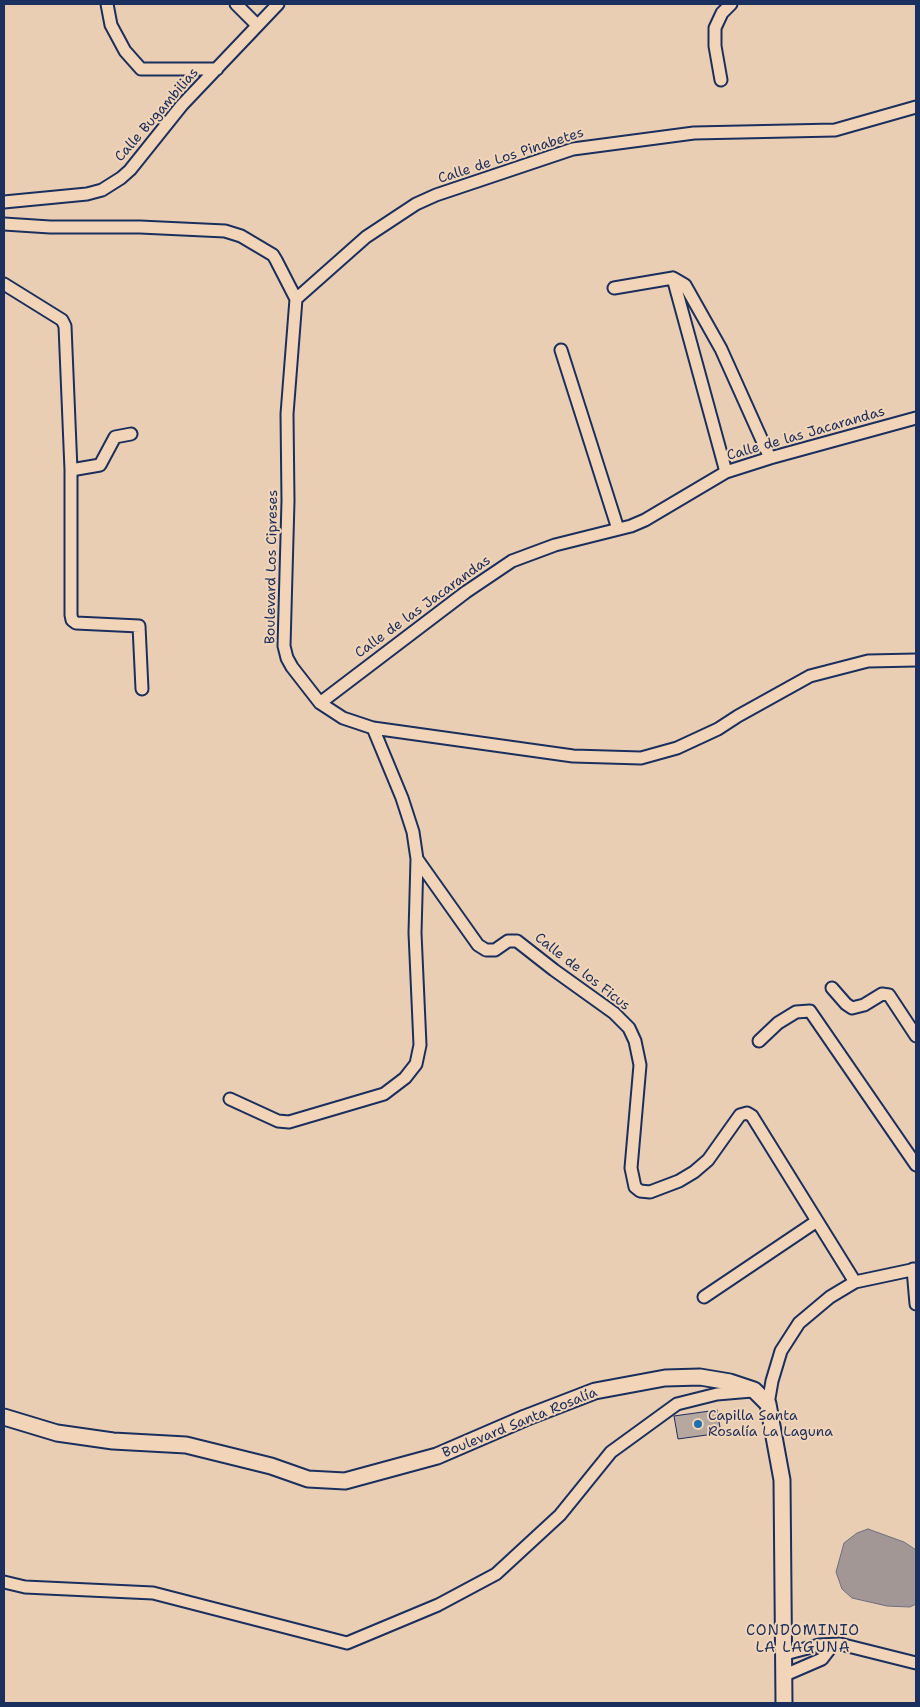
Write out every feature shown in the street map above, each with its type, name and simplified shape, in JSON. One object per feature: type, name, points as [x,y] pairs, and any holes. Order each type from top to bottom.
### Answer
[{"type":"street","points":[[107,4],[112,25],[125,51],[141,69],[217,69]]},
{"type":"street","points":[[236,4],[257,25]]},
{"type":"street","name":"Calle Bugambilias","points":[[4,202],[87,194],[102,190],[121,178],[130,170],[182,105],[278,4]]},
{"type":"street","points":[[721,80],[715,46],[715,28],[722,13],[731,4]]},
{"type":"street","name":"Calle de Los Pinabetes","points":[[296,299],[366,237],[416,204],[436,195],[573,149],[694,133],[835,130],[916,107]]},
{"type":"street","points":[[4,224],[50,227],[140,227],[226,231],[241,236],[273,255],[296,299]]},
{"type":"street","points":[[673,278],[726,472]]},
{"type":"street","points":[[614,288],[673,278],[685,285],[702,312],[770,458]]},
{"type":"street","points":[[4,284],[62,320],[65,326],[72,470],[72,620],[76,623],[139,626],[142,689]]},
{"type":"street","name":"Boulevard Los Cipreses","points":[[296,299],[287,414],[288,501],[284,646],[287,658],[292,666],[320,703],[343,718],[373,728],[573,756],[641,758],[677,748],[718,729],[810,676],[868,661],[916,660]]},
{"type":"street","points":[[683,318],[702,312]]},
{"type":"street","points":[[561,350],[618,529]]},
{"type":"street","name":"Calle de las Jacarandas","points":[[320,703],[466,592],[512,561],[555,545],[645,520],[726,472],[916,418]]},
{"type":"street","points":[[72,470],[100,465],[115,437],[131,434]]},
{"type":"street","points":[[230,1099],[278,1121],[289,1122],[384,1094],[405,1078],[416,1064],[420,1045],[415,950],[417,859],[413,832],[402,798],[373,728]]},
{"type":"street","name":"Calle de los Ficus","points":[[417,859],[478,945],[486,950],[496,950],[508,941],[517,941],[614,1013],[629,1028],[635,1041],[640,1065],[631,1168],[635,1187],[640,1191],[650,1192],[679,1181],[694,1172],[708,1160],[740,1115],[747,1114],[752,1116],[855,1282]]},
{"type":"street","points":[[832,988],[852,1008],[864,1005],[882,994],[889,995],[916,1036]]},
{"type":"street","points":[[759,1041],[778,1023],[796,1012],[810,1011],[916,1164]]},
{"type":"street","points":[[704,1297],[817,1221]]},
{"type":"street","points":[[784,1703],[782,1480],[768,1404],[772,1381],[781,1351],[799,1323],[830,1297],[855,1282],[914,1269],[916,1304]]},
{"type":"street","name":"Boulevard Santa Rosalía","points":[[4,1417],[57,1433],[113,1440],[186,1445],[271,1466],[308,1479],[345,1482],[437,1456],[525,1418],[595,1392],[665,1378],[700,1377],[730,1382],[754,1390],[768,1404]]},
{"type":"street","points":[[4,1582],[25,1587],[153,1593],[347,1643],[438,1605],[496,1574],[560,1515],[611,1452],[677,1404],[717,1394],[754,1390]]},
{"type":"street","points":[[785,1654],[819,1645],[850,1646],[916,1663]]},
{"type":"street","points":[[785,1675],[822,1659],[832,1646]]},
{"type":"shaded area","points":[[868,1529],[904,1542],[916,1550],[916,1604],[910,1607],[887,1606],[852,1598],[842,1589],[836,1572],[844,1543],[857,1533]]},
{"type":"building","name":"Capilla Santa Rosalía La Laguna","points":[[717,1410],[721,1433],[678,1439],[674,1416]]},
{"type":"place","name":"Capilla Santa Rosalía La Laguna","points":[[698,1424]]},
{"type":"district","name":"CONDOMINIO LA LAGUNA","points":[[803,1640]]}]
